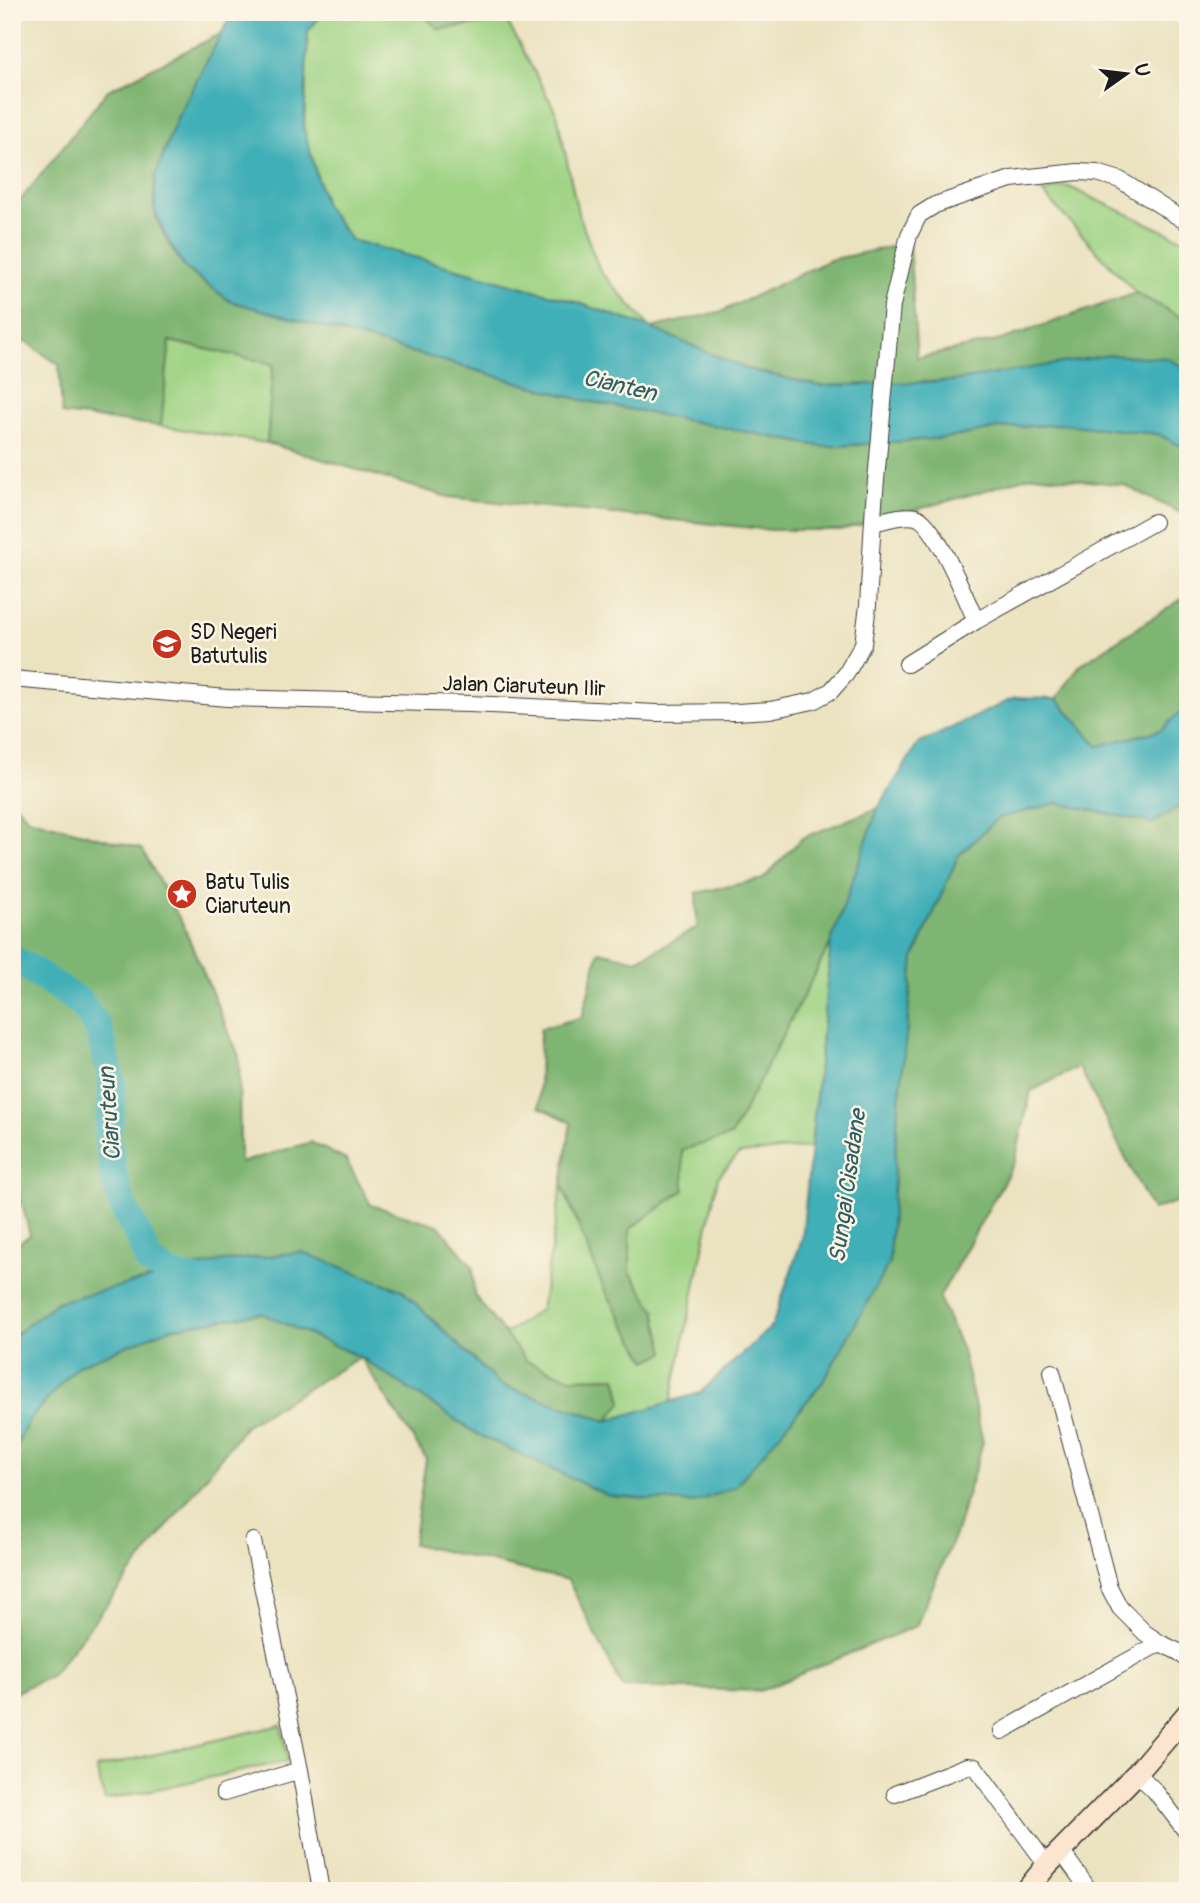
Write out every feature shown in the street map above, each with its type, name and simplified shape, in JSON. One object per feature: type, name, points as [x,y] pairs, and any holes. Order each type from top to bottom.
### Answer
[{"type":"main road","points":[[1026,1891],[1054,1858],[1137,1773],[1188,1713]]},
{"type":"street","name":"Jalan Ciaruteun Ilir","points":[[12,679],[227,698],[470,704],[656,713],[737,712],[794,706],[813,701],[831,691],[846,674],[863,644],[892,305],[909,235],[919,215],[935,205],[1011,179],[1078,172],[1097,173],[1120,180],[1188,223]]},
{"type":"street","points":[[873,523],[903,516],[920,518],[926,523],[945,554],[976,621]]},
{"type":"street","points":[[907,664],[976,621],[1154,522]]},
{"type":"street","points":[[12,1192],[12,1205]]},
{"type":"street","points":[[1052,1372],[1110,1587],[1120,1608],[1145,1633],[1188,1660]]},
{"type":"street","points":[[253,1541],[321,1891]]},
{"type":"street","points":[[1002,1731],[1160,1643]]},
{"type":"street","points":[[895,1794],[967,1766],[975,1767],[1054,1858],[1090,1891]]},
{"type":"street","points":[[224,1793],[299,1770]]},
{"type":"street","points":[[1137,1773],[1155,1791],[1188,1834]]},
{"type":"green space","points":[[324,12],[421,12],[438,29],[507,21],[557,114],[578,213],[600,271],[651,328],[567,299],[351,240],[325,205],[304,129],[308,31]]},
{"type":"green space","points":[[421,12],[508,12],[507,21],[438,29]]},
{"type":"green space","points":[[222,33],[176,121],[158,171],[154,193],[157,219],[183,265],[230,301],[582,400],[824,447],[946,438],[1000,428],[1062,424],[1158,434],[1188,450],[1188,517],[1124,485],[1034,475],[841,530],[772,530],[448,497],[267,443],[273,364],[170,341],[161,426],[62,414],[59,365],[25,341],[12,348],[12,211],[108,90]]},
{"type":"green space","points":[[1067,186],[1188,242],[1188,321],[1136,293],[1042,192]]},
{"type":"green space","points":[[909,243],[917,358],[1001,340],[1136,293],[1188,321],[1188,370],[1167,358],[953,381],[821,386],[746,369],[651,328],[723,311],[830,260]]},
{"type":"green space","points":[[169,341],[273,364],[267,443],[161,426]]},
{"type":"green space","points":[[1188,595],[1188,705],[1161,730],[1098,746],[1057,699],[1080,665]]},
{"type":"green space","points":[[1188,788],[1188,1198],[1152,1210],[1079,1067],[1031,1091],[1015,1161],[939,1298],[962,1350],[983,1442],[956,1532],[916,1626],[760,1691],[622,1687],[568,1580],[413,1544],[426,1459],[360,1357],[479,1435],[609,1496],[889,1263],[897,1122],[914,958],[958,856],[998,818],[1057,803],[1153,823],[1181,805]]},
{"type":"green space","points":[[12,800],[28,818],[142,849],[184,927],[239,1056],[240,1163],[311,1142],[346,1160],[371,1205],[438,1225],[473,1267],[474,1295],[526,1361],[570,1378],[616,1377],[622,1402],[607,1421],[500,1385],[402,1290],[302,1252],[218,1262],[57,1302],[12,1337],[12,1248],[30,1235],[12,1163]]},
{"type":"green space","points":[[878,808],[831,942],[731,1136],[682,1150],[684,1190],[630,1229],[630,1272],[655,1310],[665,1352],[647,1361],[604,1289],[562,1185],[571,1122],[539,1107],[540,1029],[582,1017],[599,951],[637,960],[697,928],[696,893],[763,879],[802,838]]},
{"type":"green space","points":[[831,942],[811,1147],[739,1154],[718,1177],[671,1402],[607,1421],[622,1402],[616,1377],[570,1378],[526,1361],[505,1334],[541,1309],[562,1185],[604,1289],[655,1310],[630,1272],[630,1229],[684,1190],[681,1150],[731,1136]]},
{"type":"green space","points":[[261,1313],[360,1357],[246,1425],[52,1675],[12,1694],[12,1457],[28,1421],[78,1365],[171,1328]]},
{"type":"green space","points":[[281,1725],[288,1761],[105,1800],[96,1768]]},
{"type":"water","name":"Cianten","points":[[233,12],[324,12],[308,31],[304,129],[325,205],[351,240],[567,299],[651,328],[746,369],[821,386],[953,381],[1109,355],[1167,358],[1188,370],[1188,450],[1158,434],[1062,424],[1000,428],[946,438],[824,447],[582,400],[230,301],[184,267],[155,211],[155,178],[177,118]]},
{"type":"water","name":"Sungai Cisadane","points":[[1014,698],[1057,699],[1098,746],[1161,730],[1188,705],[1188,788],[1181,805],[1153,823],[1057,803],[998,818],[958,856],[914,958],[897,1122],[889,1263],[823,1382],[735,1487],[693,1503],[609,1496],[479,1435],[360,1357],[261,1313],[171,1328],[78,1365],[28,1421],[12,1457],[12,1337],[57,1302],[218,1262],[302,1252],[402,1290],[500,1385],[607,1421],[700,1393],[772,1326],[802,1239],[831,942],[878,808],[918,744]]},
{"type":"waterway","name":"Ciaruteun","points":[[12,959],[80,1002],[98,1027],[112,1082],[107,1136],[115,1182],[125,1211],[139,1236],[148,1261],[173,1276],[207,1284]]},
{"type":"place","name":"SD Negeri Batutulis","points":[[167,644]]},
{"type":"place","name":"Batu Tulis Ciaruteun","points":[[182,894]]}]
